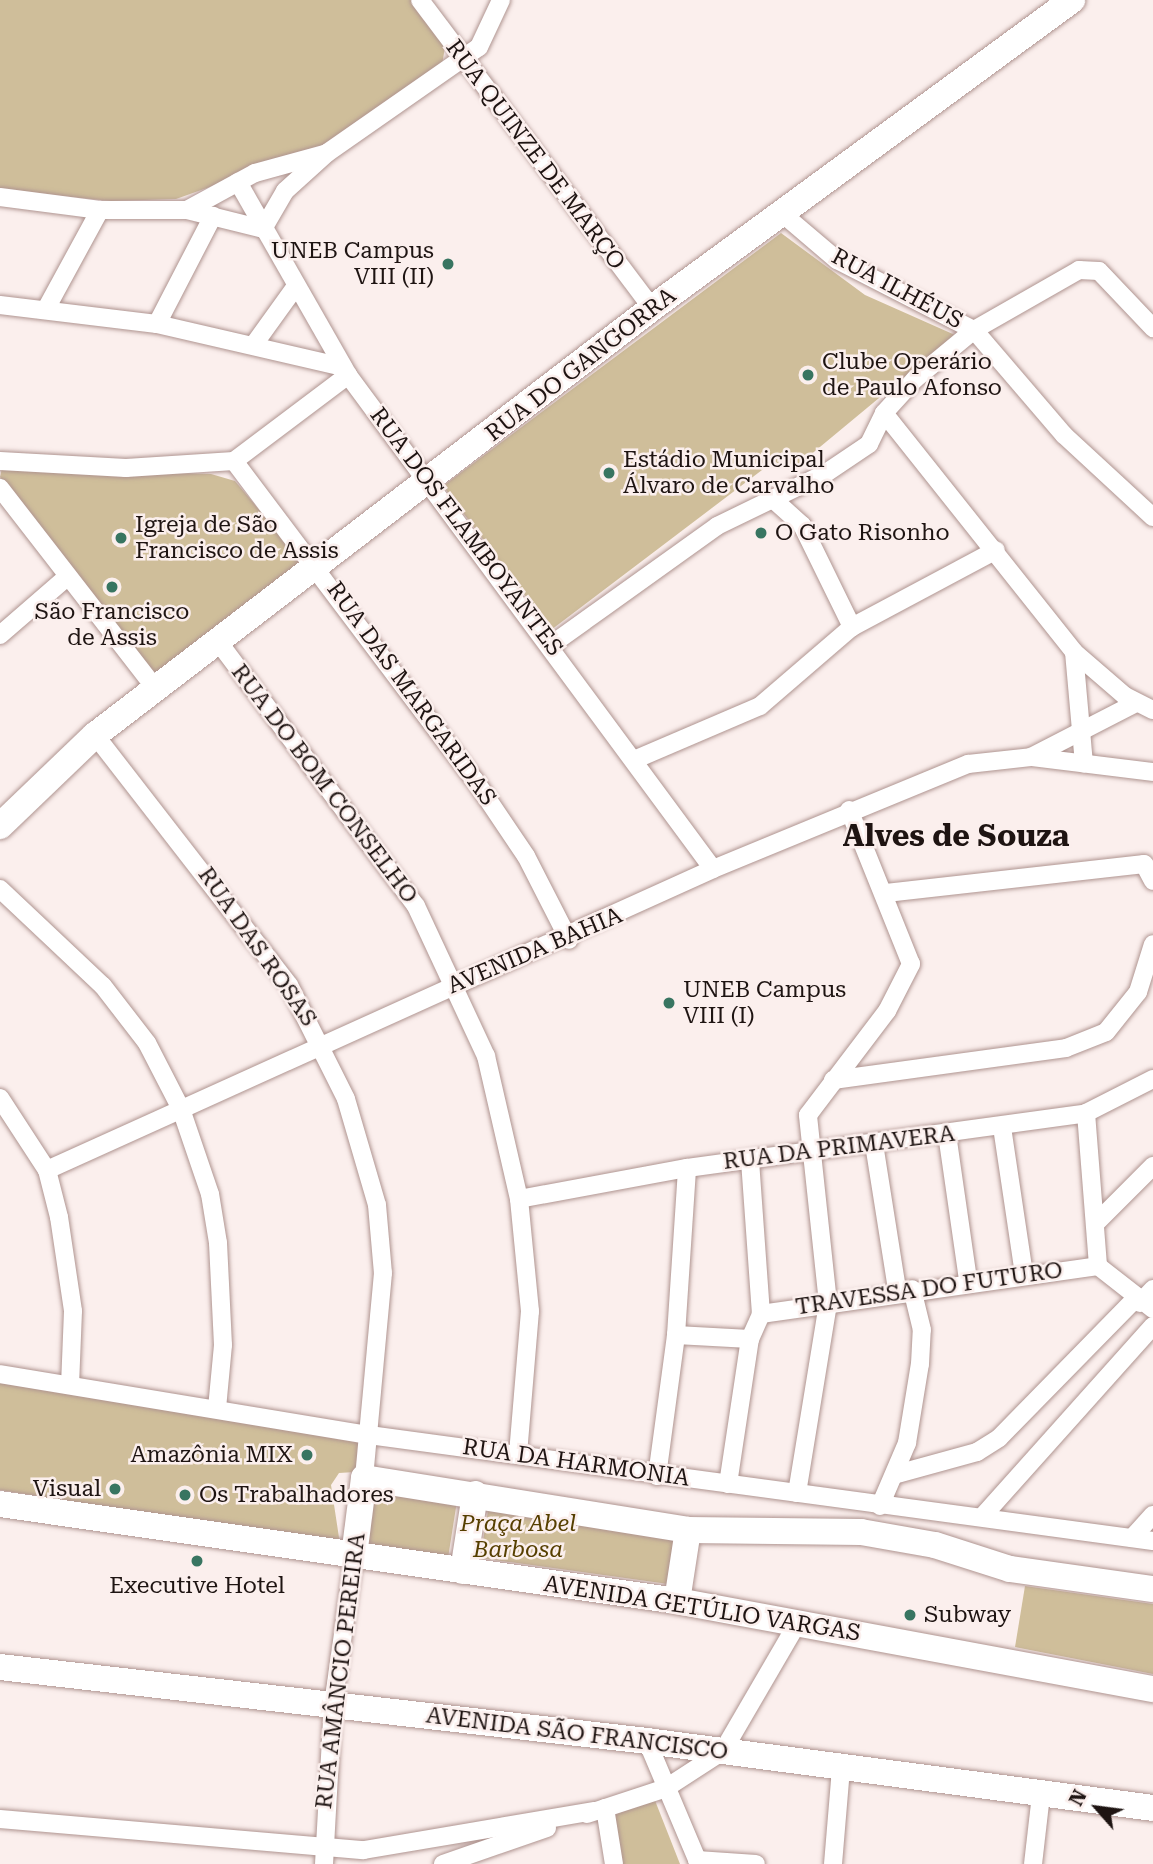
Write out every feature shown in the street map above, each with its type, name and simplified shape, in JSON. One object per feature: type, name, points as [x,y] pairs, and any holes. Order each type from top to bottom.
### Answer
[{"type":"street","name":"RUA QUINZE DE MARÇO","points":[[419,0],[652,308]]},
{"type":"street","points":[[0,197],[100,210],[187,210],[263,229],[285,191],[327,153],[462,60],[495,22],[501,0]]},
{"type":"street","name":"RUA DO GANGORRA","points":[[1,822],[95,735],[220,644],[652,308],[783,215],[1072,0]]},
{"type":"street","points":[[187,210],[238,182],[327,153]]},
{"type":"street","name":"RUA DOS FLAMBOYANTES","points":[[238,182],[346,371],[551,645],[713,869]]},
{"type":"street","points":[[46,309],[100,210]]},
{"type":"street","name":"RUA ILHÉUS","points":[[783,215],[837,260],[975,330],[1064,435],[1153,517]]},
{"type":"street","points":[[157,324],[213,216]]},
{"type":"street","points":[[551,645],[717,526],[774,500],[869,444],[884,412],[975,330],[1079,270],[1090,268],[1107,279],[1153,328]]},
{"type":"street","points":[[254,343],[296,286]]},
{"type":"street","points":[[0,305],[157,324],[254,343],[346,371]]},
{"type":"street","points":[[0,461],[126,468],[234,461],[346,371]]},
{"type":"street","points":[[884,412],[996,550],[1074,652],[1136,703],[1153,710]]},
{"type":"street","name":"RUA DAS MARGARIDAS","points":[[234,461],[318,567],[526,856],[569,940]]},
{"type":"street","points":[[0,488],[156,689]]},
{"type":"street","points":[[774,500],[802,525],[852,627]]},
{"type":"street","points":[[634,760],[760,706],[852,627],[996,550]]},
{"type":"street","points":[[0,635],[68,576]]},
{"type":"street","name":"RUA DO BOM CONSELHO","points":[[220,644],[382,855],[455,985],[486,1056],[519,1199],[530,1311],[518,1454]]},
{"type":"street","points":[[1074,652],[1084,764]]},
{"type":"street","name":"AVENIDA BAHIA","points":[[1031,757],[1080,736],[1136,703]]},
{"type":"street","name":"RUA DAS ROSAS","points":[[95,735],[228,898],[323,1044],[377,1205],[383,1273],[364,1478]]},
{"type":"street","name":"AVENIDA BAHIA","points":[[47,1170],[455,985],[569,940],[713,869],[849,810],[968,764],[1031,757],[1153,772]]},
{"type":"street","points":[[797,1493],[828,1303],[810,1154],[808,1115],[887,1011],[911,964],[886,893],[849,810]]},
{"type":"street","points":[[886,893],[1149,858],[1153,881]]},
{"type":"street","points":[[0,889],[103,986],[147,1043],[181,1109],[210,1194],[218,1243],[223,1346],[217,1409]]},
{"type":"street","points":[[833,1080],[1066,1048],[1106,1032],[1138,992],[1153,944]]},
{"type":"street","name":"RUA DA PRIMAVERA","points":[[519,1199],[687,1168],[810,1154],[1086,1113],[1153,1079]]},
{"type":"street","points":[[0,1098],[47,1170],[73,1311],[70,1385]]},
{"type":"street","points":[[1086,1113],[1098,1265],[1143,1304]]},
{"type":"street","points":[[1002,1127],[1024,1274]]},
{"type":"street","points":[[947,1133],[968,1280]]},
{"type":"street","points":[[874,1144],[905,1290],[922,1329],[920,1364],[897,1474],[880,1506]]},
{"type":"street","points":[[729,1484],[750,1339],[761,1314],[750,1160]]},
{"type":"street","points":[[1096,1223],[1153,1166]]},
{"type":"street","points":[[657,1476],[676,1335],[687,1168]]},
{"type":"street","name":"TRAVESSA DO FUTURO","points":[[761,1314],[968,1280],[1098,1265]]},
{"type":"street","points":[[897,1474],[977,1452],[999,1438],[1143,1304],[1153,1289]]},
{"type":"street","points":[[982,1517],[1153,1326]]},
{"type":"street","points":[[676,1335],[750,1339]]},
{"type":"street","name":"RUA DA HARMONIA","points":[[0,1374],[369,1435],[1153,1541]]},
{"type":"street","points":[[364,1478],[688,1530],[861,1532],[935,1545],[1010,1569],[1153,1589]]},
{"type":"street","name":"RUA AMÂNCIO PEREIRA","points":[[322,1856],[332,1705],[364,1478]]},
{"type":"street","points":[[463,1571],[475,1494]]},
{"type":"street","name":"AVENIDA GETÚLIO VARGAS","points":[[0,1504],[677,1601],[1153,1689]]},
{"type":"street","points":[[1132,1538],[1153,1515]]},
{"type":"street","points":[[677,1601],[688,1530]]},
{"type":"street","points":[[443,1864],[666,1788],[723,1751],[798,1622]]},
{"type":"street","name":"AVENIDA SÃO FRANCISCO","points":[[0,1667],[647,1741],[1153,1808]]},
{"type":"street","points":[[647,1741],[698,1862],[757,1864]]},
{"type":"street","points":[[833,1864],[841,1768]]},
{"type":"street","points":[[1033,1864],[1041,1795]]},
{"type":"street","points":[[0,1819],[322,1856],[600,1810]]},
{"type":"street","points":[[600,1810],[614,1864]]},
{"type":"green space","points":[[0,0],[411,0],[445,47],[442,65],[336,142],[176,199],[111,201],[0,190]]},
{"type":"green space","points":[[781,233],[865,295],[955,335],[791,471],[774,461],[551,630],[443,486]]},
{"type":"green space","points":[[2,468],[211,474],[235,481],[303,562],[155,677],[0,477]]},
{"type":"green space","points":[[0,1383],[361,1437],[355,1472],[339,1473],[331,1485],[340,1544],[0,1490]]},
{"type":"green space","name":"Praça Abel Barbosa","points":[[371,1488],[457,1502],[448,1557],[362,1543]]},
{"type":"green space","name":"Praça Abel Barbosa","points":[[489,1505],[675,1540],[668,1584],[480,1558]]},
{"type":"green space","points":[[1025,1586],[1153,1604],[1153,1674],[1015,1647]]},
{"type":"green space","points":[[654,1798],[680,1864],[620,1864],[614,1815]]},
{"type":"place","name":"UNEB Campus VIII (II)","points":[[448,264]]},
{"type":"place","name":"Clube Operário de Paulo Afonso","points":[[808,375]]},
{"type":"place","name":"Estádio Municipal Álvaro de Carvalho","points":[[609,473]]},
{"type":"place","name":"O Gato Risonho","points":[[761,533]]},
{"type":"place","name":"Igreja de São Francisco de Assis","points":[[121,538]]},
{"type":"place","name":"São Francisco de Assis","points":[[112,587]]},
{"type":"place","name":"UNEB Campus VIII (I)","points":[[669,1003]]},
{"type":"place","name":"Amazônia MIX","points":[[307,1455]]},
{"type":"place","name":"Visual","points":[[115,1489]]},
{"type":"place","name":"Os Trabalhadores","points":[[185,1495]]},
{"type":"place","name":"Executive Hotel","points":[[197,1561]]},
{"type":"place","name":"Subway","points":[[910,1615]]},
{"type":"district","name":"Alves de Souza","points":[[956,836]]}]
